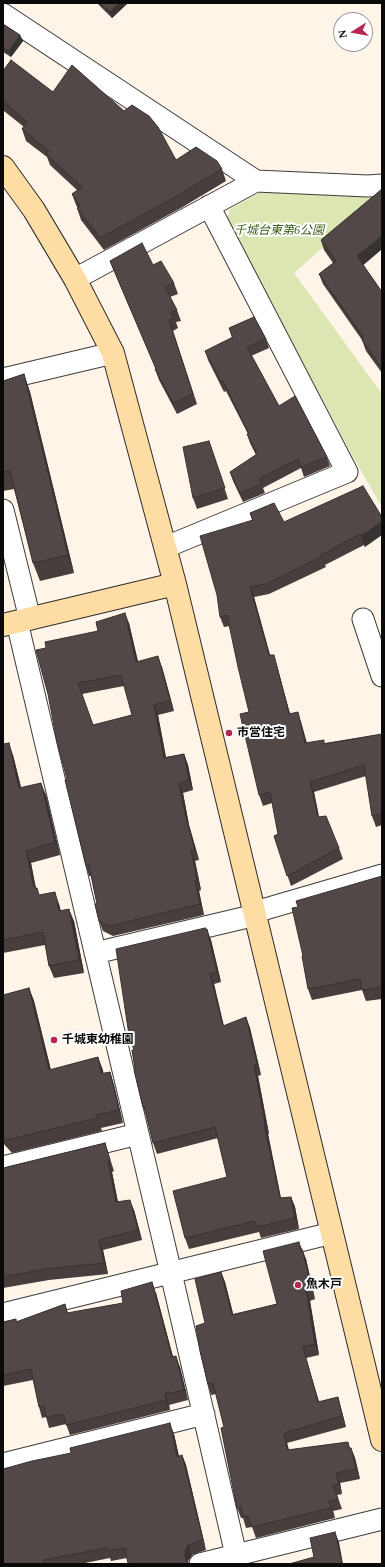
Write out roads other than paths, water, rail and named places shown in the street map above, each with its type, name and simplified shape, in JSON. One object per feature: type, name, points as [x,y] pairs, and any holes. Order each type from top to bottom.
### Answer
[{"type":"street","points":[[3,14],[256,181]]},
{"type":"street","points":[[3,167],[34,210],[75,279],[113,353],[175,584],[382,1436]]},
{"type":"street","points":[[75,279],[256,181],[368,186],[382,185]]},
{"type":"street","points":[[166,548],[347,472],[209,206]]},
{"type":"street","points":[[3,378],[113,353]]},
{"type":"street","points":[[3,510],[17,622],[236,1555]]},
{"type":"street","points":[[17,622],[175,584]]},
{"type":"street","points":[[363,619],[382,676]]},
{"type":"street","points":[[95,953],[256,914],[382,875]]},
{"type":"street","points":[[3,1167],[138,1134]]},
{"type":"street","points":[[3,1314],[332,1233]]},
{"type":"street","points":[[3,1464],[204,1414]]},
{"type":"street","points":[[200,1564],[382,1519]]},
{"type":"place","name":"市営住宅","points":[[229,733]]},
{"type":"place","name":"千城東幼稚園","points":[[54,1040]]},
{"type":"place","name":"魚木戸","points":[[298,1285]]},
{"type":"park label","name":"千城台東第6公園","points":[[279,231]]}]
